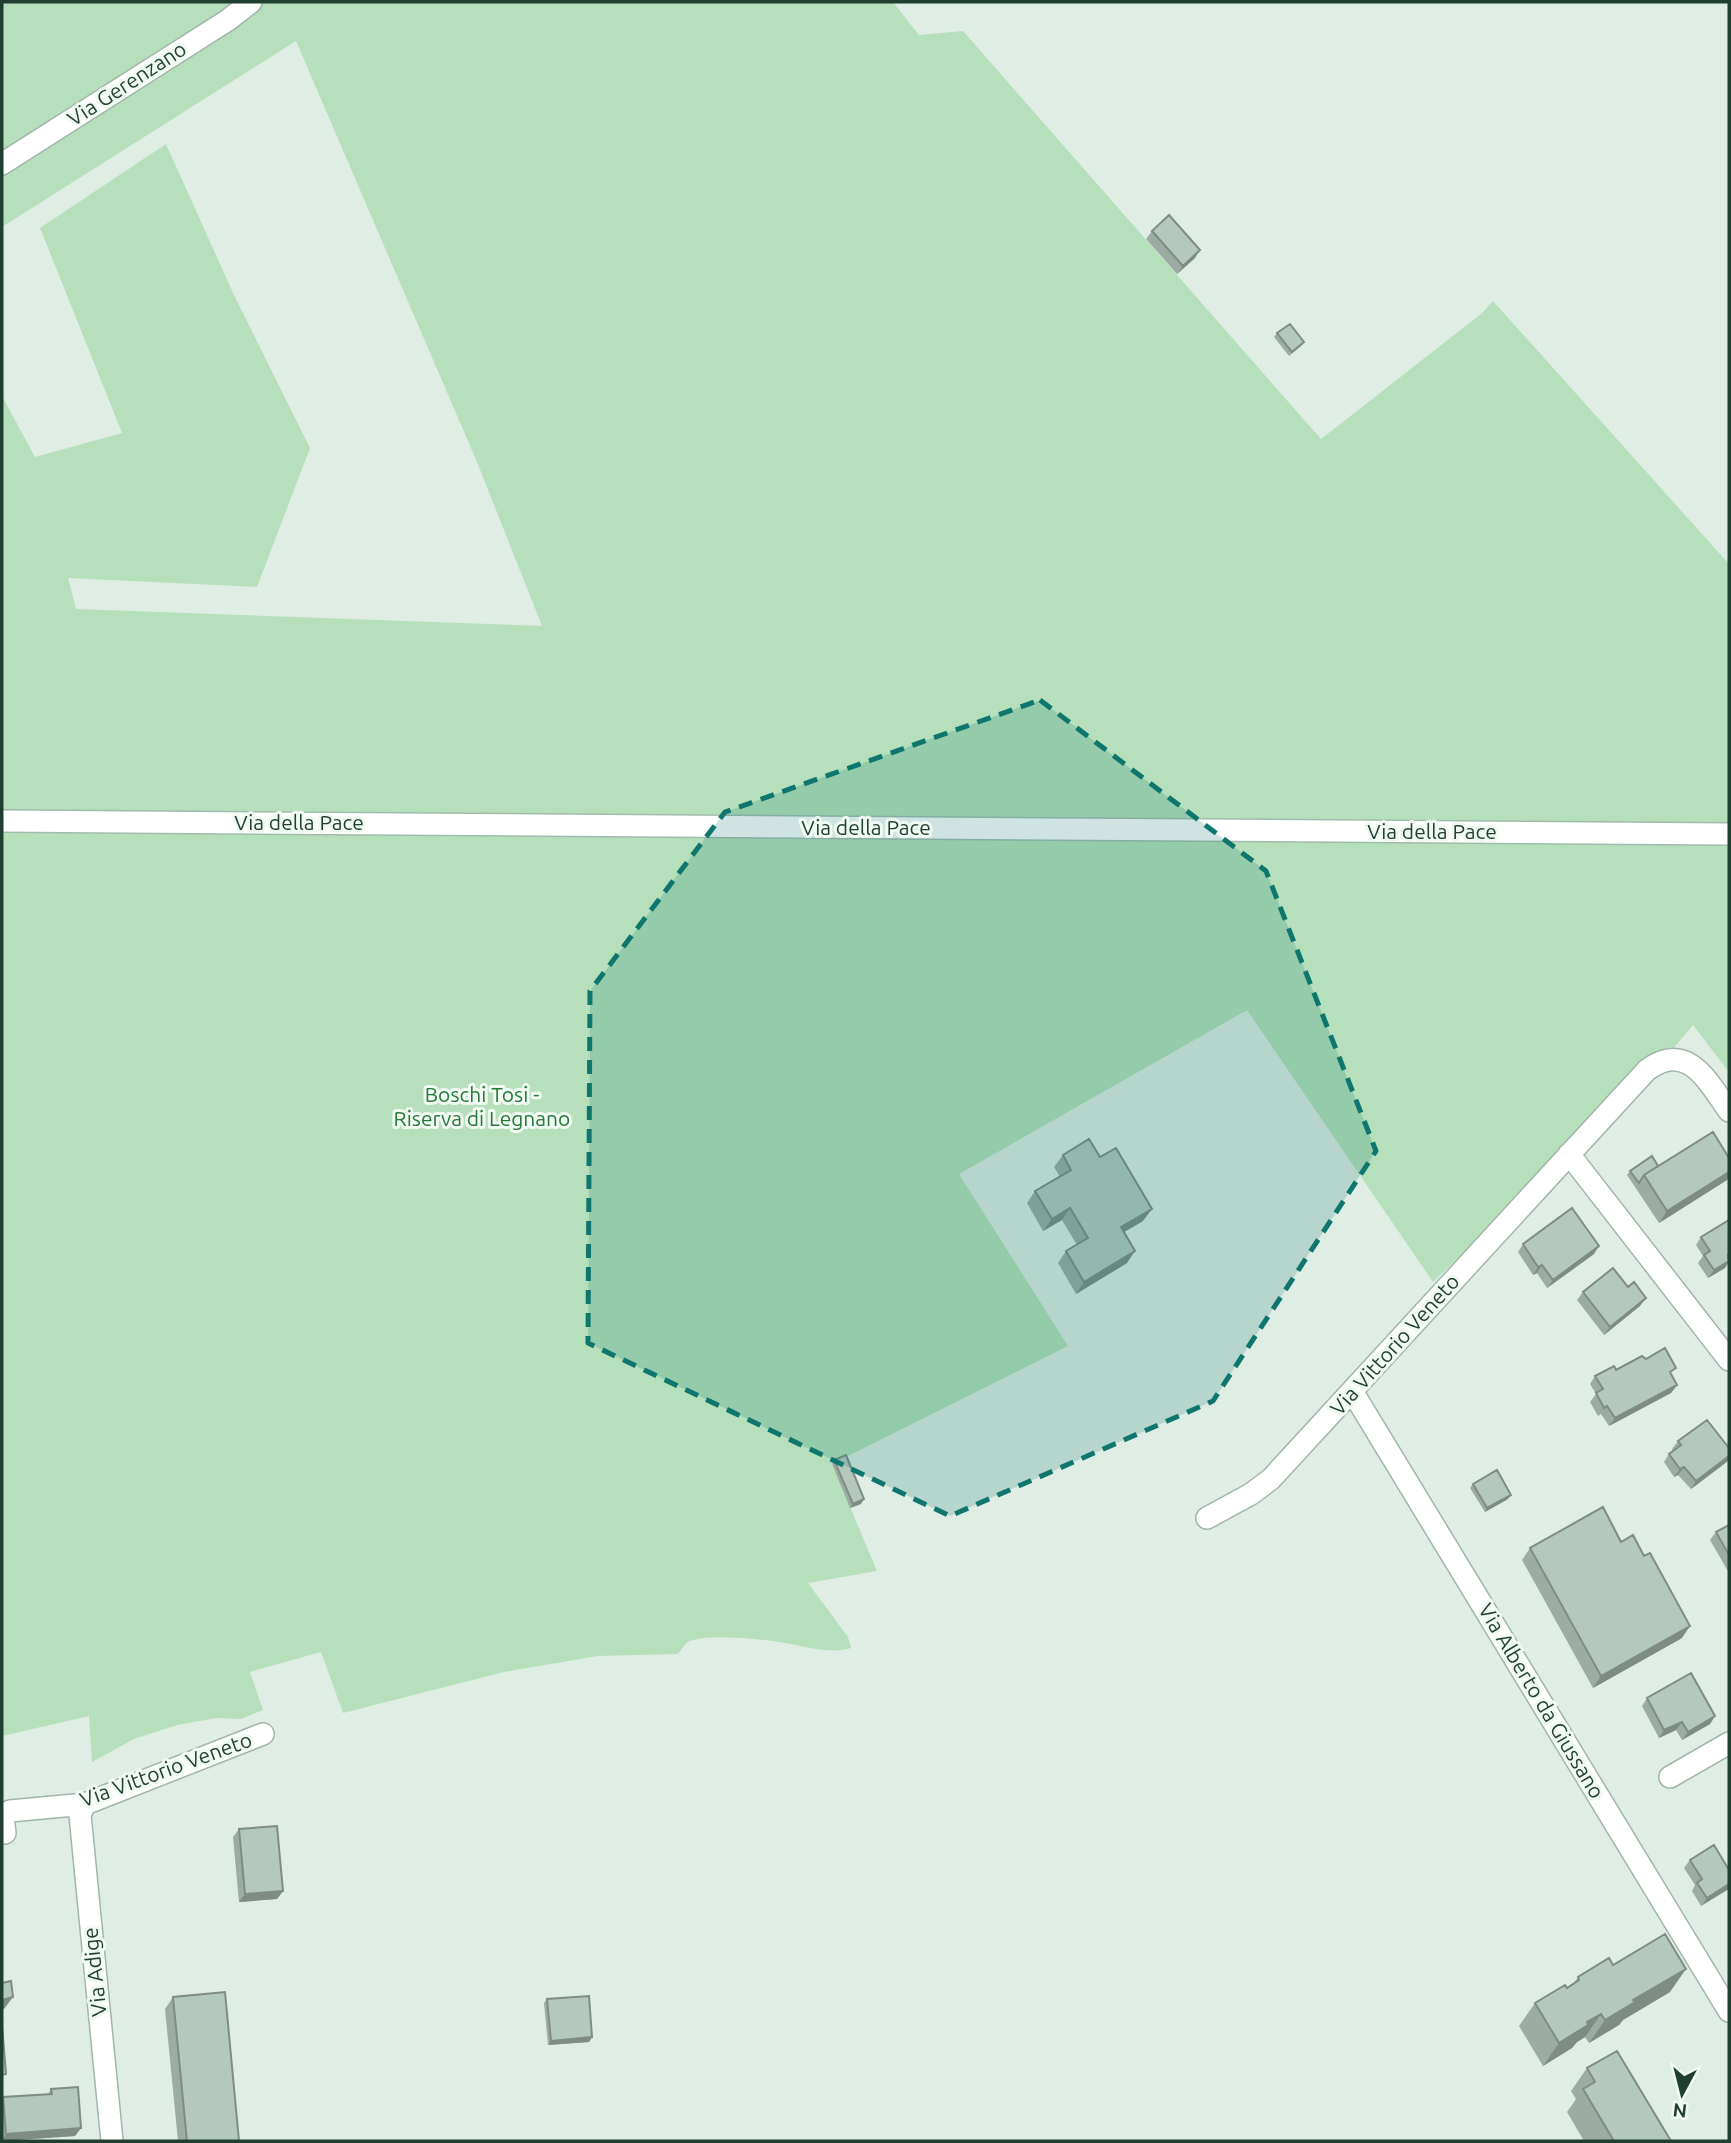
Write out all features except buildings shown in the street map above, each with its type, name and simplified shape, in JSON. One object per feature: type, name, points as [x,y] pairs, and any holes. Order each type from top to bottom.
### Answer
[{"type":"street","name":"Via Gerenzano","points":[[2,164],[228,20],[251,2]]},
{"type":"street","name":"Via della Pace","points":[[2,821],[1729,834]]},
{"type":"street","name":"Via Vittorio Veneto","points":[[1207,1518],[1251,1494],[1271,1479],[1647,1070],[1668,1059],[1691,1063],[1729,1111]]},
{"type":"street","points":[[1569,1154],[1729,1360]]},
{"type":"street","name":"Via Alberto da Giussano","points":[[1352,1391],[1729,2011]]},
{"type":"street","name":"Via Vittorio Veneto","points":[[5,1833],[3,1818],[10,1811],[85,1804],[263,1734]]},
{"type":"street","points":[[1671,1777],[1729,1743]]},
{"type":"street","name":"Via Adige","points":[[85,1804],[79,1815],[112,2141]]},
{"type":"highlighted area","points":[[1040,700],[1266,871],[1376,1151],[1213,1401],[950,1516],[588,1343],[590,991],[725,812]]},
{"type":"green space","name":"Boschi Tosi - Riserva di Legnano","points":[[2,2],[893,2],[919,35],[963,31],[1321,439],[1481,314],[1493,301],[1729,564],[1729,1072],[1693,1025],[1666,1057],[1433,1282],[1247,1010],[959,1174],[1068,1346],[832,1464],[877,1571],[808,1583],[848,1637],[851,1648],[814,1649],[781,1642],[724,1637],[697,1639],[688,1642],[678,1654],[598,1656],[504,1672],[343,1713],[321,1652],[250,1672],[263,1710],[241,1719],[217,1718],[177,1725],[134,1739],[92,1762],[89,1716],[2,1736],[2,396],[35,457],[122,433],[40,228],[166,144],[233,293],[310,448],[257,587],[68,578],[76,609],[542,626],[477,462],[296,41],[2,227]]}]
